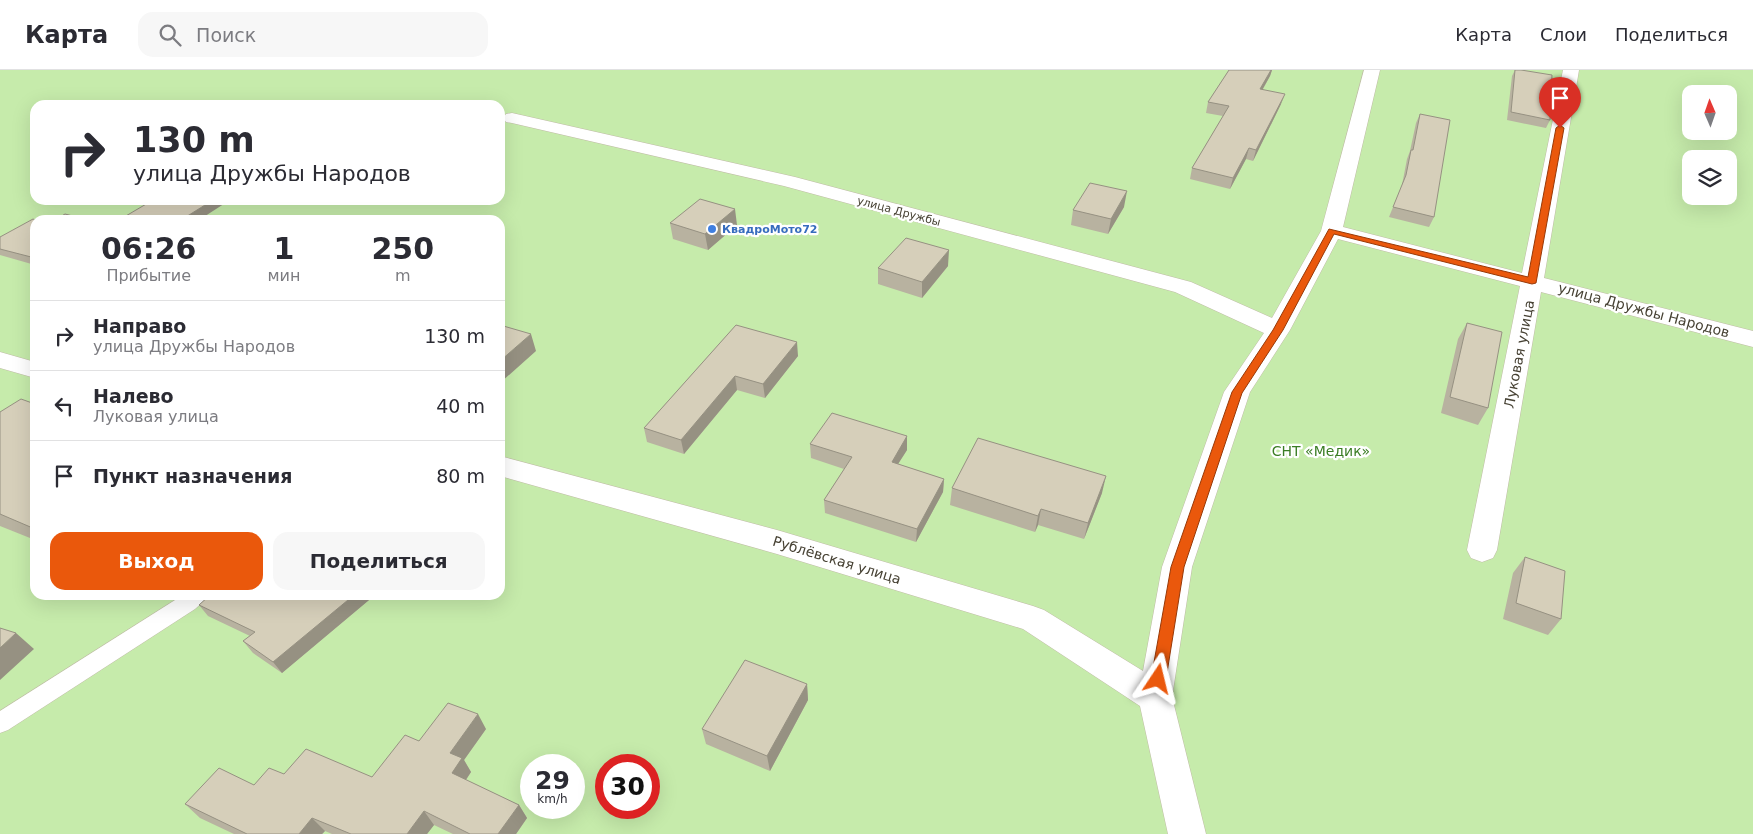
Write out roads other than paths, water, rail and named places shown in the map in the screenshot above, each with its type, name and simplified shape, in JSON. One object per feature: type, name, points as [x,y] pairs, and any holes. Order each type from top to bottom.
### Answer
[{"type":"street","points":[[1187,834],[1155,697],[1178,567],[1237,392],[1278,330],[1332,230],[1372,70]]},
{"type":"street","name":"Луковая улица","points":[[1482,550],[1571,70]]},
{"type":"street","name":"улица Дружбы","points":[[512,118],[788,181],[1183,287],[1278,330]]},
{"type":"street","name":"улица Дружбы Народов","points":[[1332,230],[1753,339]]},
{"type":"street","points":[[0,360],[30,369]]},
{"type":"street","name":"Рублёвская улица","points":[[505,467],[777,542],[1033,620],[1155,697]]},
{"type":"lane","points":[[0,723],[191,600]]},
{"type":"place","name":"КвадроМото72","points":[[712,229]]},
{"type":"park label","name":"СНТ «Медик»","points":[[1321,451]]}]
